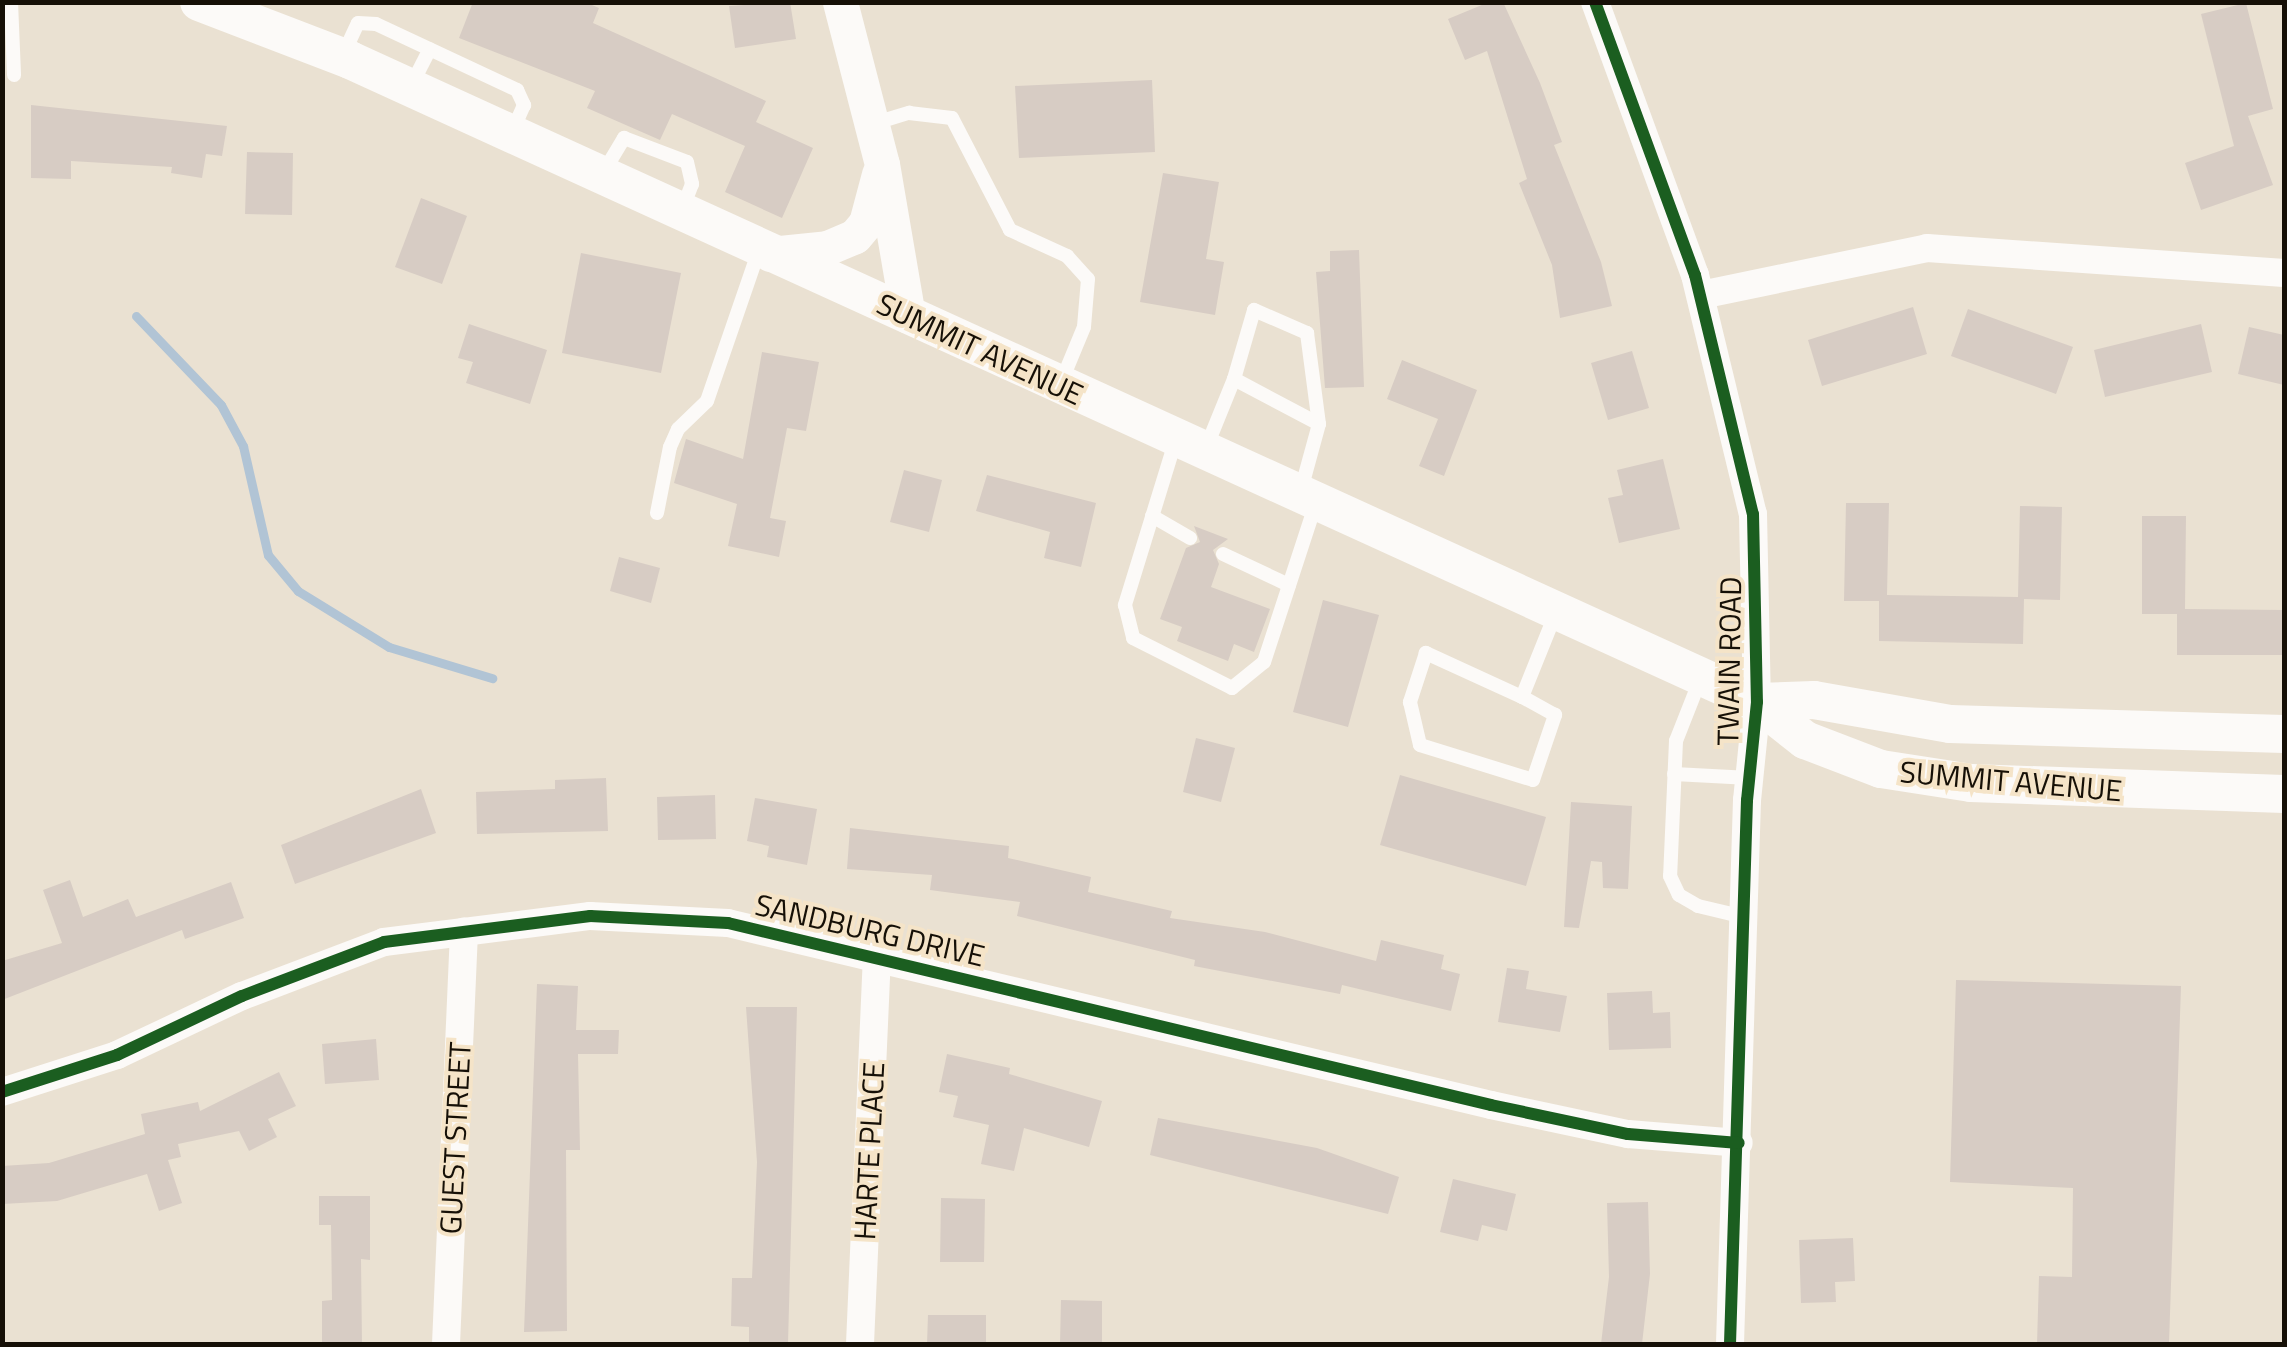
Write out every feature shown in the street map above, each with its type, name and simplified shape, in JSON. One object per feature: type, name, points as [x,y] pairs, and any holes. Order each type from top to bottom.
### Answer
[{"type":"main road","name":"SUMMIT AVENUE","points":[[199,2],[342,57],[1700,680],[1757,702],[1806,740],[1881,769],[2088,792],[2284,794]]},
{"type":"main road","name":"SUMMIT AVENUE","points":[[1757,702],[1814,700],[1950,724],[2284,734]]},
{"type":"street","points":[[840,2],[882,164],[908,316]]},
{"type":"street","name":"TWAIN ROAD","points":[[1595,2],[1701,295],[1753,514],[1757,702],[1750,778],[1730,1344]]},
{"type":"street","points":[[765,251],[828,248],[855,236],[866,223],[882,164]]},
{"type":"street","points":[[1701,295],[1927,248],[2284,274]]},
{"type":"street","name":"SANDBURG DRIVE","points":[[2,1092],[117,1055],[242,996],[384,942],[590,916],[728,923],[1490,1105],[1628,1134],[1739,1143]]},
{"type":"street","name":"GUEST STREET","points":[[446,1344],[464,930]]},
{"type":"street","name":"HARTE PLACE","points":[[860,1344],[878,957]]},
{"type":"lane","points":[[11,2],[14,75]]},
{"type":"lane","points":[[342,57],[358,23],[366,21],[430,49],[517,90],[524,105],[511,135]]},
{"type":"lane","points":[[410,88],[430,49]]},
{"type":"lane","points":[[872,124],[909,113],[952,118],[1010,230],[1067,256],[1088,280],[1084,327],[1059,386]]},
{"type":"lane","points":[[657,513],[670,447],[678,430],[707,401],[765,251]]},
{"type":"lane","points":[[1254,310],[1308,333],[1319,424],[1308,499],[1289,584],[1264,662],[1232,688],[1133,638],[1125,604],[1152,516],[1190,445],[1234,380],[1254,310]]},
{"type":"lane","points":[[1234,380],[1319,424]]},
{"type":"lane","points":[[1152,516],[1190,538]]},
{"type":"lane","points":[[1223,554],[1289,584]]},
{"type":"lane","points":[[1522,697],[1556,614]]},
{"type":"lane","points":[[1426,653],[1522,697],[1555,715],[1533,780],[1420,745],[1410,702],[1426,653]]},
{"type":"lane","points":[[1700,680],[1676,741],[1674,886],[1698,906],[1745,917]]},
{"type":"lane","points":[[1674,774],[1750,778]]},
{"type":"building","points":[[473,2],[585,2],[599,8],[593,23],[766,101],[756,122],[813,148],[782,218],[725,192],[745,146],[672,114],[660,140],[587,108],[595,91],[459,38]]},
{"type":"building","points":[[790,2],[796,39],[735,48],[729,6]]},
{"type":"building","points":[[1489,2],[1503,2],[1540,83],[1562,142],[1554,145],[1601,262],[1612,306],[1560,318],[1552,265],[1519,183],[1527,179],[1487,51],[1465,60],[1448,19]]},
{"type":"building","points":[[2246,3],[2273,109],[2248,116],[2273,185],[2201,210],[2185,163],[2234,146],[2201,14]]},
{"type":"building","points":[[1152,80],[1155,152],[1019,158],[1015,86]]},
{"type":"building","points":[[31,105],[227,126],[222,156],[206,154],[202,178],[171,173],[172,167],[71,161],[71,179],[31,178]]},
{"type":"building","points":[[247,152],[293,153],[292,215],[245,214]]},
{"type":"building","points":[[1163,173],[1219,182],[1206,259],[1224,262],[1215,315],[1140,302]]},
{"type":"building","points":[[421,198],[467,216],[442,284],[395,267]]},
{"type":"building","points":[[1359,250],[1364,387],[1325,388],[1316,272],[1330,271],[1330,251]]},
{"type":"building","points":[[581,253],[681,273],[661,373],[562,353]]},
{"type":"building","points":[[1913,307],[1927,354],[1822,386],[1808,340]]},
{"type":"building","points":[[1968,309],[2073,347],[2056,394],[1951,356]]},
{"type":"building","points":[[469,324],[547,350],[530,404],[466,383],[473,362],[458,358]]},
{"type":"building","points":[[2201,324],[2212,372],[2105,397],[2094,350]]},
{"type":"building","points":[[2249,327],[2284,335],[2284,385],[2238,374]]},
{"type":"building","points":[[1632,351],[1649,408],[1608,420],[1591,363]]},
{"type":"building","points":[[762,352],[819,362],[806,431],[787,428],[770,518],[786,521],[779,557],[728,546],[737,504],[674,483],[686,439],[743,459]]},
{"type":"building","points":[[1402,360],[1477,390],[1444,476],[1419,466],[1438,419],[1387,399]]},
{"type":"building","points":[[1663,459],[1680,529],[1619,543],[1608,498],[1623,495],[1617,470]]},
{"type":"building","points":[[904,470],[942,480],[929,532],[890,522]]},
{"type":"building","points":[[987,475],[1096,503],[1081,567],[1044,558],[1050,532],[976,511]]},
{"type":"building","points":[[1846,503],[1889,503],[1887,595],[2018,597],[2020,506],[2062,507],[2060,600],[2024,599],[2023,644],[1879,641],[1879,601],[1844,601]]},
{"type":"building","points":[[2142,516],[2186,516],[2185,609],[2284,610],[2284,655],[2177,655],[2177,614],[2142,614]]},
{"type":"building","points":[[1194,526],[1228,539],[1213,550],[1219,564],[1211,587],[1270,609],[1254,652],[1234,644],[1228,661],[1177,641],[1182,627],[1160,619],[1186,548],[1200,542]]},
{"type":"building","points":[[619,557],[660,568],[651,603],[610,591]]},
{"type":"building","points":[[1323,600],[1379,615],[1348,727],[1293,712]]},
{"type":"building","points":[[1196,738],[1235,748],[1221,802],[1183,792]]},
{"type":"building","points":[[1400,775],[1546,817],[1526,886],[1380,845]]},
{"type":"building","points":[[606,778],[608,831],[477,834],[476,792],[555,789],[555,780]]},
{"type":"building","points":[[421,789],[436,833],[295,884],[281,845]]},
{"type":"building","points":[[715,795],[716,839],[658,840],[657,797]]},
{"type":"building","points":[[755,798],[817,809],[807,865],[767,857],[769,846],[747,841]]},
{"type":"building","points":[[1571,802],[1632,806],[1628,889],[1603,888],[1602,862],[1591,861],[1579,928],[1564,927]]},
{"type":"building","points":[[850,828],[1009,846],[1008,858],[1091,877],[1088,892],[1172,911],[1170,918],[1265,932],[1376,961],[1381,940],[1444,955],[1441,969],[1460,974],[1451,1011],[1342,985],[1340,994],[1194,966],[1195,960],[1017,916],[1020,902],[930,890],[932,875],[847,869]]},
{"type":"building","points":[[70,880],[83,917],[128,899],[136,917],[231,882],[244,918],[185,939],[182,930],[2,1000],[2,961],[62,943],[43,890]]},
{"type":"building","points":[[1507,968],[1529,971],[1526,989],[1567,996],[1560,1032],[1498,1022]]},
{"type":"building","points":[[1956,980],[2181,986],[2169,1344],[2037,1344],[2039,1276],[2072,1277],[2073,1188],[1950,1182]]},
{"type":"building","points":[[537,984],[578,986],[576,1030],[619,1030],[618,1054],[578,1054],[580,1150],[566,1150],[567,1331],[524,1332]]},
{"type":"building","points":[[1652,991],[1653,1013],[1670,1012],[1671,1048],[1609,1050],[1607,993]]},
{"type":"building","points":[[746,1007],[797,1007],[788,1344],[749,1344],[749,1327],[731,1326],[732,1278],[752,1278],[757,1162]]},
{"type":"building","points":[[376,1039],[379,1080],[325,1084],[322,1044]]},
{"type":"building","points":[[947,1054],[1010,1068],[1009,1074],[1102,1101],[1089,1147],[1024,1128],[1014,1171],[981,1164],[989,1125],[953,1117],[958,1096],[939,1092]]},
{"type":"building","points":[[279,1072],[296,1106],[268,1119],[277,1137],[249,1151],[239,1131],[178,1144],[181,1157],[168,1160],[182,1203],[159,1211],[147,1174],[57,1201],[2,1204],[2,1166],[49,1163],[145,1134],[141,1114],[198,1102],[200,1111]]},
{"type":"building","points":[[1158,1118],[1317,1148],[1399,1177],[1388,1214],[1150,1155]]},
{"type":"building","points":[[1453,1179],[1516,1194],[1507,1231],[1482,1225],[1478,1241],[1440,1232]]},
{"type":"building","points":[[319,1196],[370,1196],[370,1260],[361,1259],[362,1344],[322,1344],[322,1301],[332,1300],[331,1225],[319,1225]]},
{"type":"building","points":[[941,1198],[985,1199],[984,1262],[940,1262]]},
{"type":"building","points":[[1648,1202],[1650,1274],[1642,1344],[1601,1344],[1609,1277],[1607,1203]]},
{"type":"building","points":[[1853,1238],[1855,1281],[1835,1282],[1836,1302],[1801,1303],[1799,1240]]},
{"type":"building","points":[[1061,1300],[1102,1301],[1102,1344],[1060,1344]]},
{"type":"building","points":[[928,1315],[986,1315],[986,1344],[927,1344]]},
{"type":"waterway","points":[[136,316],[221,405],[243,446],[268,555],[298,591],[389,647],[492,678]]},
{"type":"cycle path","points":[[1595,2],[1695,275],[1753,514],[1757,702],[1747,800],[1730,1344]]},
{"type":"cycle path","points":[[2,1092],[117,1055],[242,996],[384,942],[590,916],[728,923],[1491,1105],[1628,1134],[1739,1143]]}]
